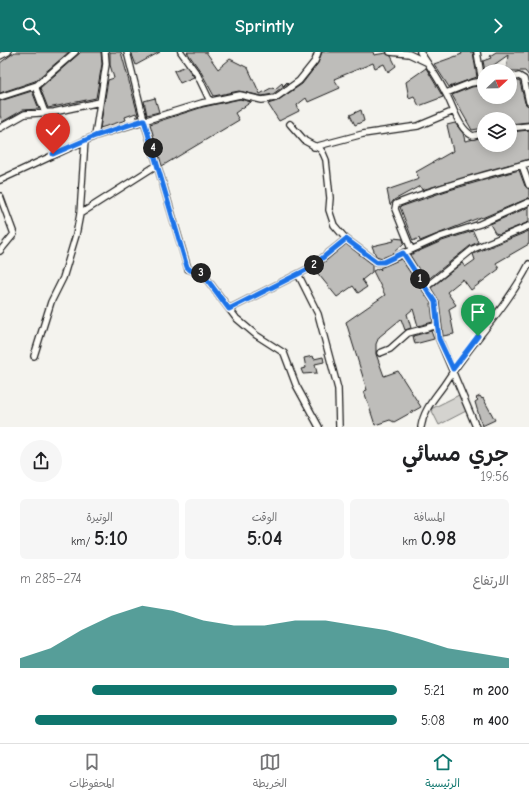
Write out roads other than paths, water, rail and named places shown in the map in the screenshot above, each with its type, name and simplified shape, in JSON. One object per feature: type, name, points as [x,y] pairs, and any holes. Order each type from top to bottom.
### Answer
[{"type":"street","points":[[0,56],[8,52]]},
{"type":"street","points":[[0,97],[35,86],[75,52]]},
{"type":"street","points":[[95,136],[106,64],[105,52]]},
{"type":"street","points":[[127,52],[144,120],[188,269],[203,274],[236,318],[284,353],[296,385],[319,427]]},
{"type":"street","points":[[181,52],[197,74],[210,101]]},
{"type":"street","points":[[0,172],[1,179],[84,140],[144,120],[210,101],[240,95],[262,100],[275,98],[299,81],[315,61],[318,52]]},
{"type":"street","points":[[390,52],[409,54],[427,62]]},
{"type":"street","points":[[420,52],[446,93],[454,111],[469,134],[473,136],[477,135]]},
{"type":"street","points":[[477,52],[479,64]]},
{"type":"street","points":[[517,76],[524,79],[529,102]]},
{"type":"street","points":[[446,93],[464,85],[477,82]]},
{"type":"street","points":[[35,86],[45,113]]},
{"type":"street","points":[[1,124],[24,114],[45,113],[100,102]]},
{"type":"street","points":[[314,147],[363,134],[418,126],[454,111]]},
{"type":"street","points":[[290,124],[305,141],[320,149],[326,160],[330,216],[334,225],[346,239],[377,262],[384,262],[411,249],[480,224],[529,202]]},
{"type":"street","points":[[517,127],[529,126]]},
{"type":"street","points":[[34,356],[51,302],[59,289],[63,278],[80,214],[84,140]]},
{"type":"street","points":[[411,249],[395,209],[396,204],[424,193],[529,163]]},
{"type":"street","points":[[80,214],[157,164]]},
{"type":"street","points":[[522,165],[529,185]]},
{"type":"street","points":[[0,196],[14,234],[0,251]]},
{"type":"street","points":[[426,288],[473,248],[529,226]]},
{"type":"street","points":[[229,309],[316,264],[346,239]]},
{"type":"street","points":[[403,253],[436,304],[439,339],[453,369],[476,427]]},
{"type":"street","points":[[421,427],[425,410],[453,369],[504,304],[529,264]]},
{"type":"street","points":[[298,274],[320,321],[338,389],[339,427]]},
{"type":"street","points":[[380,353],[390,349],[408,333],[438,325]]}]
